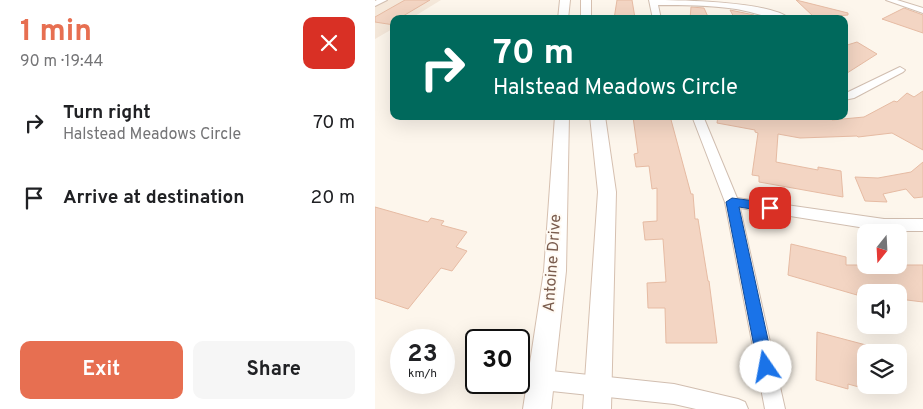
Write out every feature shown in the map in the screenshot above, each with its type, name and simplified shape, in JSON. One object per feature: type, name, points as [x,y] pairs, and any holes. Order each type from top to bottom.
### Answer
[{"type":"main road","points":[[563,15],[565,0]]},
{"type":"main road","points":[[586,0],[586,15]]},
{"type":"main road","name":"Antoine Drive","points":[[537,409],[555,271],[562,120]]},
{"type":"main road","points":[[597,409],[607,192],[598,120]]},
{"type":"street","points":[[375,4],[383,0]]},
{"type":"street","points":[[890,0],[923,11]]},
{"type":"street","points":[[656,15],[653,2],[708,4],[764,11],[776,15]]},
{"type":"street","points":[[848,96],[900,70]]},
{"type":"street","points":[[699,120],[732,202],[775,409]]},
{"type":"street","points":[[732,202],[884,225],[923,225]]},
{"type":"street","points":[[542,380],[674,394],[738,409]]},
{"type":"shaded area","points":[[375,0],[441,0],[417,15],[390,15],[390,30],[375,39]]},
{"type":"building","points":[[405,0],[430,0],[405,15],[390,15],[390,24],[375,22],[375,17]]},
{"type":"building","points":[[617,0],[632,0],[634,15],[615,15]]},
{"type":"building","points":[[796,0],[848,13],[848,15],[812,15]]},
{"type":"building","points":[[691,7],[704,8],[707,15],[690,15]]},
{"type":"building","points":[[904,8],[923,15],[923,33],[882,19]]},
{"type":"building","points":[[730,10],[754,15],[733,15]]},
{"type":"building","points":[[857,42],[877,54],[848,72],[848,45]]},
{"type":"building","points":[[923,91],[923,150],[892,133],[858,137],[800,138],[778,134],[776,162],[818,170],[818,167],[841,171],[843,197],[759,182],[759,176],[752,175],[758,133],[755,130],[717,123],[717,120],[848,120],[864,117],[894,101],[897,102],[907,93],[914,97]]},
{"type":"building","points":[[633,120],[671,120],[691,194],[693,194],[695,219],[698,219],[709,281],[717,343],[666,343],[665,308],[648,308],[647,283],[666,282],[663,239],[645,240],[643,222],[657,221],[657,188],[652,189],[649,166],[636,167],[634,154],[638,153]]},
{"type":"building","points":[[923,162],[923,197],[914,198],[906,189],[883,194],[887,202],[865,201],[855,177],[878,178],[911,172]]},
{"type":"building","points":[[375,207],[428,222],[431,218],[444,221],[441,225],[467,232],[456,247],[467,251],[452,271],[441,268],[408,309],[375,298]]},
{"type":"building","points":[[791,244],[846,257],[846,265],[857,265],[857,274],[907,274],[907,265],[923,265],[923,302],[907,300],[907,284],[857,284],[857,295],[788,275]]},
{"type":"building","points":[[817,332],[862,344],[857,344],[857,386],[848,384],[848,389],[816,380]]},
{"type":"route","points":[[766,367],[732,202],[770,208]]}]
